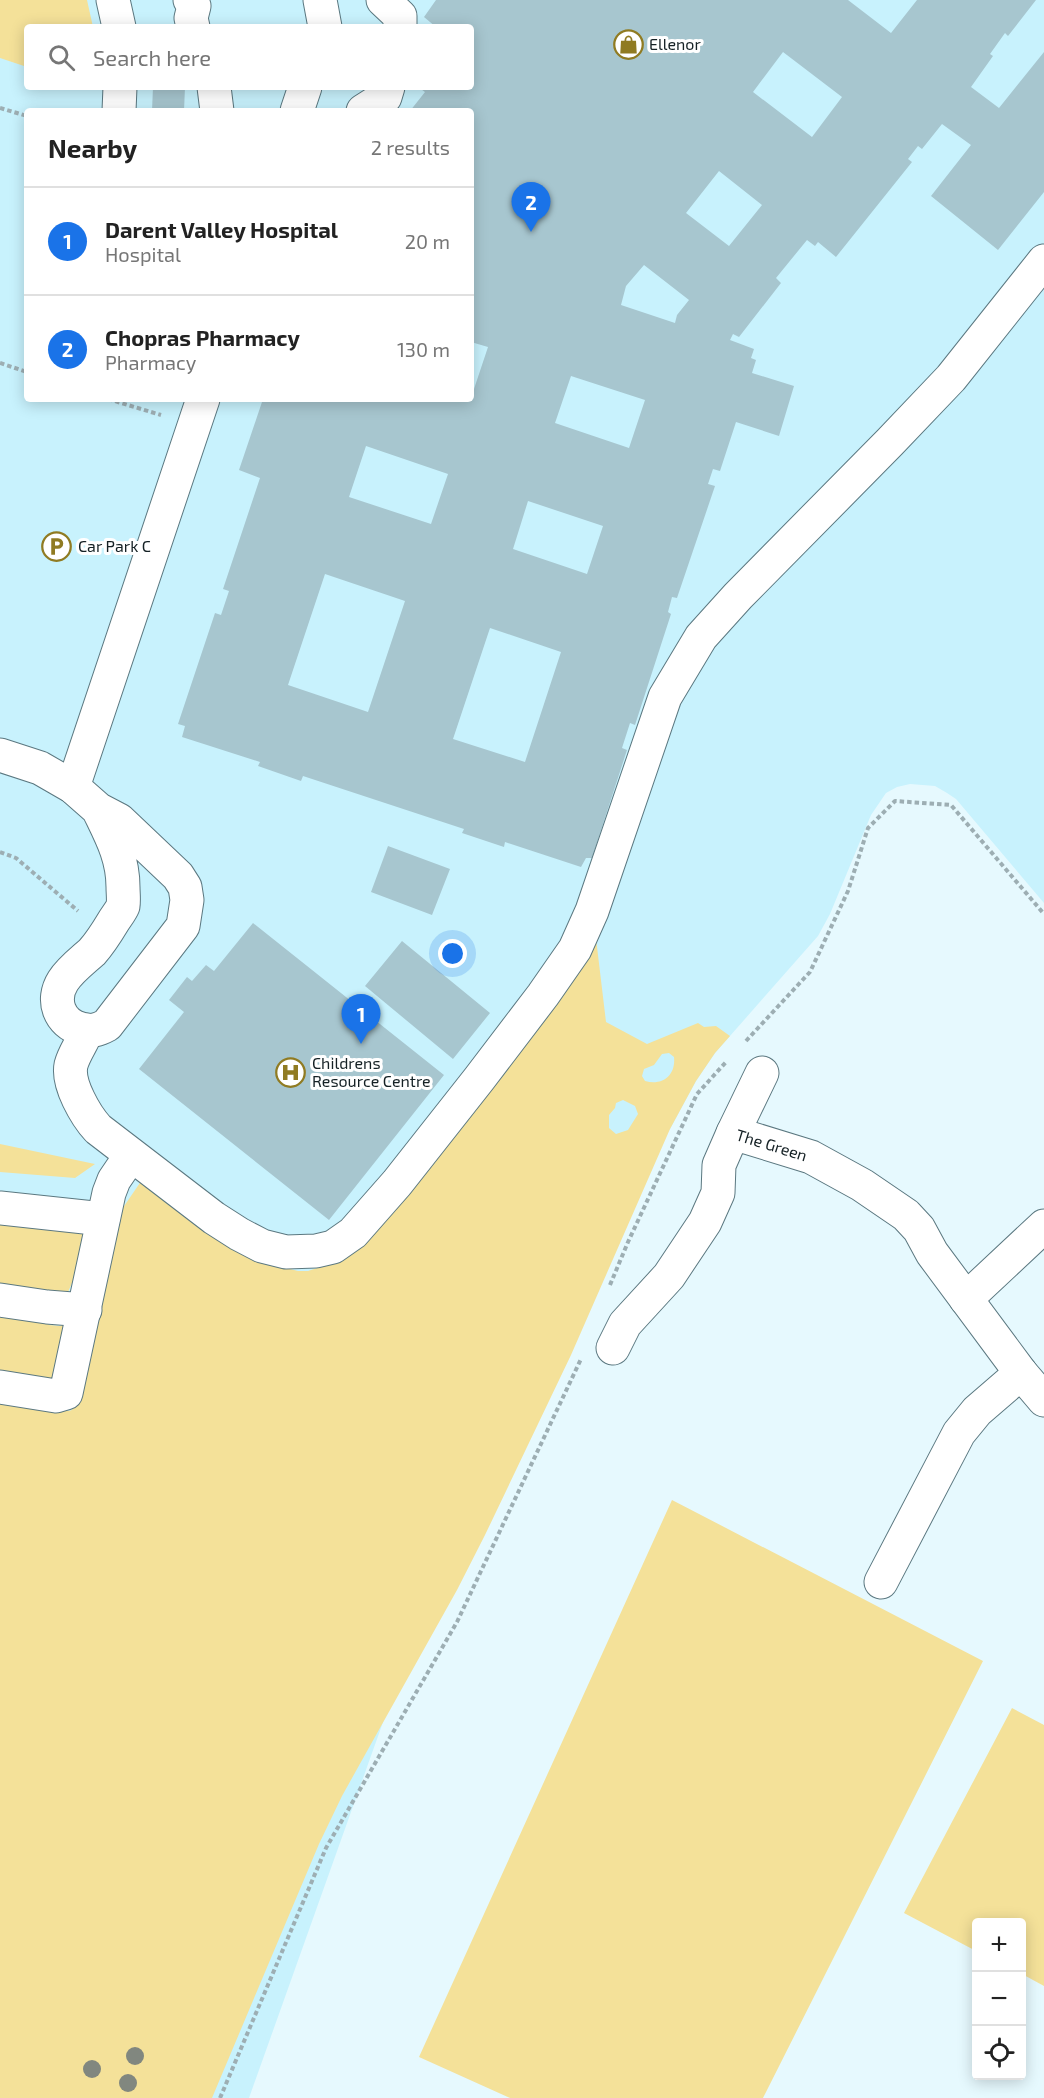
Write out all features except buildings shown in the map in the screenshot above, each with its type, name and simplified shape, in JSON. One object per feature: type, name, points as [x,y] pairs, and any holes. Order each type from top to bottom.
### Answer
[{"type":"street","points":[[98,0],[102,24]]},
{"type":"street","points":[[113,0],[118,24]]},
{"type":"street","points":[[320,0],[324,24]]},
{"type":"street","points":[[383,0],[400,16],[400,24]]},
{"type":"street","points":[[119,108],[120,90]]},
{"type":"street","points":[[214,90],[217,108]]},
{"type":"street","points":[[298,108],[304,90]]},
{"type":"street","points":[[368,108],[384,98],[387,90]]},
{"type":"street","points":[[87,1030],[71,1069],[76,1093],[95,1126],[248,1240],[269,1249],[293,1252],[328,1248],[345,1240],[360,1227],[479,1079],[575,949],[592,911],[665,697],[701,637],[738,596],[951,378],[1044,261]]},
{"type":"street","points":[[73,787],[202,402]]},
{"type":"street","points":[[2,765],[49,772],[73,787],[98,809],[119,820],[178,876],[184,887],[187,905],[179,932],[107,1025],[98,1030],[87,1030],[75,1027],[65,1020],[60,1014],[57,1003],[63,980],[94,949],[123,906],[123,881],[119,855],[98,809]]},
{"type":"street","points":[[733,1133],[762,1073]]},
{"type":"street","name":"The Green","points":[[613,1348],[626,1324],[669,1276],[705,1222],[718,1193],[719,1165],[733,1133],[811,1157],[862,1185],[900,1210],[919,1229],[932,1252],[966,1299],[1044,1400]]},
{"type":"street","points":[[0,1387],[56,1396],[66,1393],[110,1189],[131,1155]]},
{"type":"street","points":[[0,1208],[103,1219]]},
{"type":"street","points":[[966,1299],[1044,1226]]},
{"type":"street","points":[[0,1300],[85,1310]]},
{"type":"street","points":[[881,1582],[959,1432],[977,1411],[1021,1373]]},
{"type":"path","points":[[0,108],[24,115]]},
{"type":"path","points":[[0,363],[24,371]]},
{"type":"shaded area","points":[[0,0],[1044,0],[1044,903],[956,799],[935,786],[910,784],[886,793],[871,815],[830,914],[818,936],[715,1053],[696,1081],[670,1129],[520,1338],[249,2098],[0,2098]]},
{"type":"shaded area","points":[[0,0],[87,0],[92,24],[24,24],[24,66],[0,58]]},
{"type":"shaded area","points":[[595,930],[606,1022],[647,1044],[698,1023],[704,1027],[716,1026],[730,1036],[696,1081],[670,1129],[571,1355],[485,1535],[457,1590],[342,1796],[319,1844],[212,2098],[0,2098],[0,1397],[72,1410],[120,1212],[144,1177],[266,1263],[298,1271],[308,1271],[341,1260]],"holes":[[[669,1053],[674,1057],[674,1064],[667,1078],[657,1082],[645,1081],[642,1076],[644,1069],[654,1065],[662,1054]],[[623,1100],[635,1106],[638,1114],[628,1130],[616,1134],[609,1128],[609,1115],[616,1103]]]},
{"type":"shaded area","points":[[0,1144],[95,1164],[75,1178],[0,1172]]},
{"type":"shaded area","points":[[0,1219],[85,1233],[80,1265],[68,1292],[0,1289]]},
{"type":"shaded area","points":[[0,1310],[50,1318],[49,1325],[61,1326],[63,1320],[71,1321],[56,1380],[0,1378]]},
{"type":"shaded area","points":[[672,1500],[983,1661],[763,2098],[510,2098],[419,2057]]},
{"type":"shaded area","points":[[1012,1708],[1044,1725],[1044,1986],[1026,1976],[1026,1918],[972,1918],[972,1949],[904,1913]]},
{"type":"place","name":"Ellenor","points":[[628,44]]},
{"type":"place","name":"Chopras Pharmacy","points":[[531,232]]},
{"type":"place","name":"Car Park C","points":[[57,546]]},
{"type":"place","name":"Darent Valley Hospital","points":[[361,1044]]},
{"type":"place","name":"Childrens Resource Centre","points":[[291,1072]]}]
